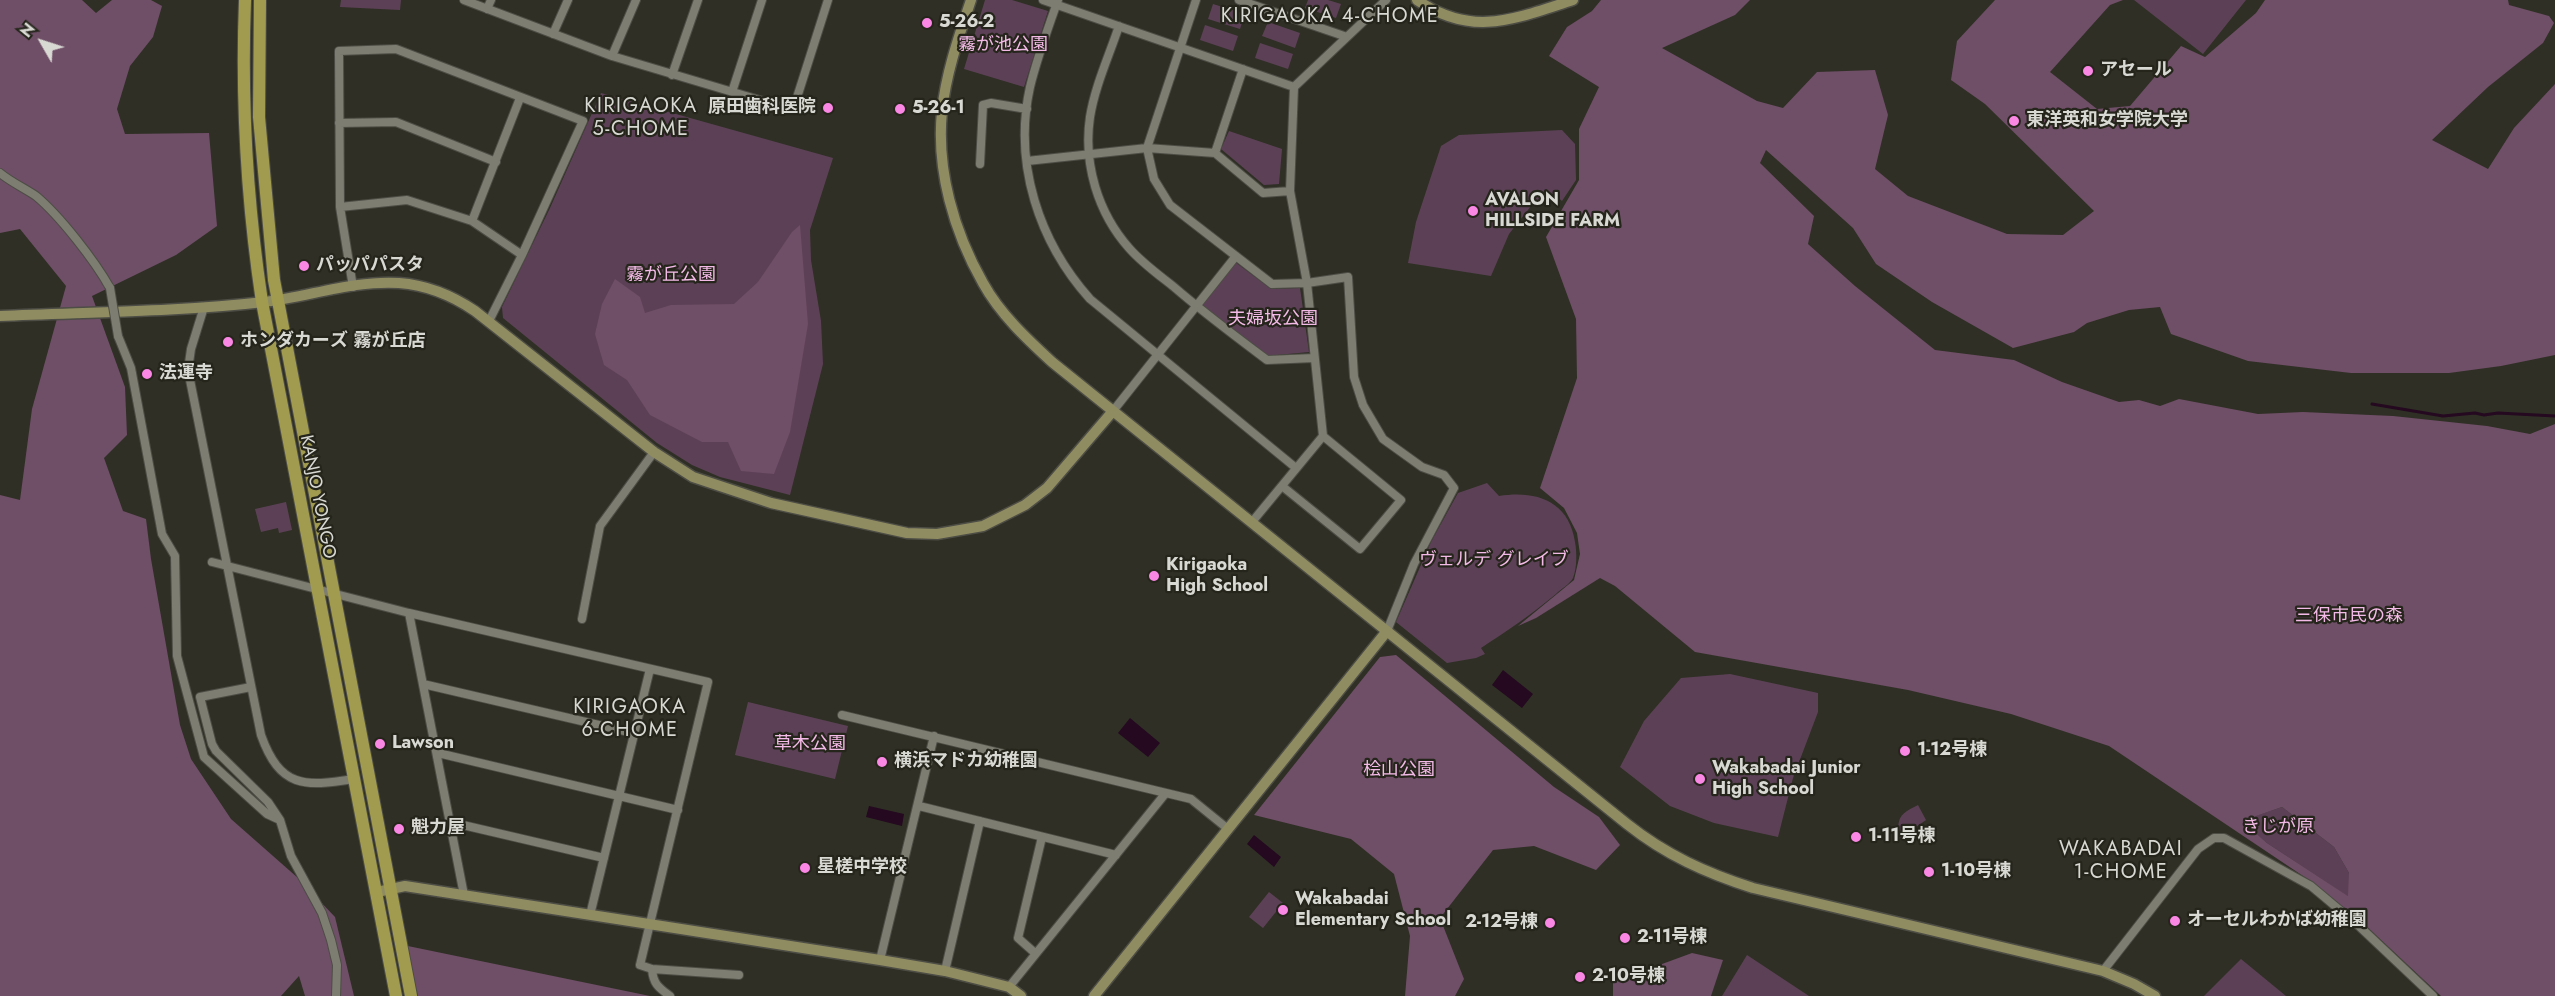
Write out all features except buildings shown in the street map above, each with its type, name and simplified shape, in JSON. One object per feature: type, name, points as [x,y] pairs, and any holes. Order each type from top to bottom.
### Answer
[{"type":"main road","name":"KANJO YONGO","points":[[245,0],[244,119],[249,199],[262,302],[396,996]]},
{"type":"main road","name":"KANJO YONGO","points":[[260,0],[259,117],[265,201],[277,300],[411,996]]},
{"type":"street","points":[[464,0],[612,56],[793,110],[828,0]]},
{"type":"street","points":[[487,9],[491,0]]},
{"type":"street","points":[[553,34],[568,0]]},
{"type":"street","points":[[612,56],[636,0]]},
{"type":"street","points":[[672,75],[698,0]]},
{"type":"street","points":[[732,92],[762,0]]},
{"type":"street","points":[[971,0],[956,48],[942,112],[944,170],[953,215],[984,285],[1025,337],[1052,362],[1643,837],[1685,863],[1753,888],[2103,971],[2155,996]]},
{"type":"street","points":[[1043,0],[1058,2],[1119,26],[1294,87]]},
{"type":"street","points":[[1095,996],[1387,631],[1414,564],[1454,488],[1444,475],[1422,467],[1383,440],[1363,405],[1354,377],[1348,277],[1307,283],[1272,284],[1170,205],[1154,179],[1147,148],[1196,0]]},
{"type":"street","points":[[1239,0],[1347,37]]},
{"type":"street","points":[[1282,486],[1360,549],[1401,500],[1323,436],[1307,283],[1290,191],[1294,87],[1386,0]]},
{"type":"street","points":[[1417,0],[1446,17],[1483,23],[1504,21],[1573,0]]},
{"type":"street","points":[[1058,2],[1030,88],[1024,139],[1033,198],[1045,233],[1071,278],[1090,299],[1296,468]]},
{"type":"street","points":[[1119,26],[1090,118],[1088,155],[1102,206],[1115,230],[1130,249],[1196,306],[1267,360],[1314,358]]},
{"type":"street","points":[[353,287],[340,207],[339,51],[396,49],[583,121],[489,321]]},
{"type":"street","points":[[1215,153],[1243,69]]},
{"type":"street","points":[[472,221],[520,98]]},
{"type":"street","points":[[980,164],[983,105],[991,103],[1027,109]]},
{"type":"street","points":[[339,123],[396,122],[496,162]]},
{"type":"street","points":[[1027,161],[1147,148],[1215,153],[1263,193],[1290,191]]},
{"type":"street","points":[[0,173],[36,196],[97,267],[110,288],[118,336],[131,368],[162,534],[179,556],[177,657],[204,757],[267,814],[280,820]]},
{"type":"street","points":[[340,207],[407,200],[472,221],[522,255]]},
{"type":"street","points":[[2,316],[204,307],[277,300],[353,287],[399,283],[416,286],[463,303],[654,452],[693,477],[771,503],[878,528],[907,533],[937,534],[983,526],[1025,505],[1047,488],[1113,411],[1236,256]]},
{"type":"street","points":[[204,307],[191,349],[188,370],[251,687],[269,758],[282,772],[295,779],[320,784],[354,779]]},
{"type":"street","points":[[1252,522],[1323,436]]},
{"type":"street","points":[[582,619],[600,526],[654,452]]},
{"type":"street","points":[[212,562],[409,613],[708,682],[640,965],[652,969],[739,975]]},
{"type":"street","points":[[409,613],[464,895]]},
{"type":"street","points":[[590,915],[650,669]]},
{"type":"street","points":[[423,684],[633,734]]},
{"type":"street","points":[[251,687],[200,696],[212,744],[216,751],[268,802],[280,820],[291,856],[322,913],[333,947],[337,965],[336,996]]},
{"type":"street","points":[[842,715],[1191,799],[1228,830]]},
{"type":"street","points":[[880,960],[919,806],[934,736]]},
{"type":"street","points":[[438,753],[678,810]]},
{"type":"street","points":[[1009,987],[1165,794]]},
{"type":"street","points":[[919,806],[1116,855]]},
{"type":"street","points":[[945,971],[980,821]]},
{"type":"street","points":[[450,822],[604,858]]},
{"type":"street","points":[[1035,953],[1018,938],[1042,837]]},
{"type":"street","points":[[2103,971],[2198,849],[2214,838],[2224,838],[2311,886],[2360,927],[2433,996]]},
{"type":"street","points":[[377,891],[405,886],[880,960],[945,971],[1009,987],[1021,996]]},
{"type":"street","points":[[652,969],[656,985],[670,996]]},
{"type":"green space","points":[[0,0],[82,0],[96,13],[112,0],[151,0],[162,6],[153,37],[130,66],[117,109],[125,134],[209,133],[217,226],[176,255],[92,296],[125,387],[127,435],[104,458],[123,511],[146,519],[180,725],[191,759],[231,819],[298,878],[335,917],[354,996],[305,996],[299,976],[281,996],[0,996],[0,495],[20,500],[32,409],[66,286],[20,229],[0,233]]},
{"type":"green space","points":[[341,0],[401,0],[400,10],[340,7]]},
{"type":"green space","name":"霧が池公園","points":[[985,0],[1012,0],[1048,11],[1024,87],[964,69]]},
{"type":"green space","points":[[1308,0],[1328,0],[1341,4],[1336,18],[1305,8]]},
{"type":"green space","name":"三保市民の森","points":[[1601,0],[1750,0],[1735,15],[1662,48],[1757,101],[1783,108],[1817,72],[1875,70],[1888,115],[1875,169],[1908,196],[2007,234],[2063,235],[2094,211],[1985,104],[1951,80],[1957,41],[1995,0],[2123,0],[2110,5],[2050,72],[2097,109],[2130,106],[2181,46],[2205,57],[2256,13],[2265,0],[2508,0],[2509,5],[2549,16],[2554,23],[2543,43],[2488,87],[2432,140],[2488,169],[2514,128],[2555,84],[2555,355],[2501,366],[2449,373],[2351,373],[2248,361],[2171,334],[2160,307],[2129,310],[2087,323],[2074,332],[2013,348],[1932,302],[1876,264],[1853,228],[1766,150],[1760,163],[1814,216],[1808,244],[1855,286],[1935,350],[2014,360],[2062,382],[2119,402],[2139,400],[2160,406],[2179,399],[2258,414],[2303,412],[2393,416],[2487,426],[2530,434],[2555,424],[2555,996],[2441,996],[2364,924],[2312,882],[2109,746],[2011,714],[1908,690],[1695,652],[1615,586],[1600,578],[1536,618],[1518,626],[1574,580],[1580,554],[1577,533],[1564,508],[1540,488],[1577,378],[1576,319],[1546,237],[1579,180],[1579,129],[1599,87],[1549,56],[1567,27],[1592,11]],"holes":[[[2282,807],[2334,847],[2349,873],[2348,896],[2267,843],[2242,821]]]},
{"type":"green space","points":[[2134,0],[2246,0],[2203,54]]},
{"type":"green space","points":[[1213,4],[1245,14],[1240,29],[1208,19]]},
{"type":"green space","points":[[1268,22],[1300,33],[1295,48],[1262,36]]},
{"type":"green space","points":[[1205,25],[1238,36],[1233,51],[1200,40]]},
{"type":"green space","points":[[1260,43],[1293,54],[1288,69],[1255,58]]},
{"type":"green space","name":"霧が丘公園","points":[[601,93],[833,158],[810,230],[811,260],[821,321],[823,364],[790,495],[720,477],[692,465],[657,443],[503,318],[502,307],[550,208]]},
{"type":"green space","name":"AVALON HILLSIDE FARM","points":[[1562,130],[1575,144],[1576,180],[1562,201],[1555,195],[1535,201],[1509,234],[1491,276],[1408,263],[1416,222],[1441,146],[1459,135]]},
{"type":"green space","points":[[1229,131],[1282,149],[1279,184],[1264,185],[1221,149]]},
{"type":"green space","points":[[800,225],[808,324],[790,432],[774,474],[741,471],[728,442],[702,442],[650,415],[627,380],[604,365],[595,334],[602,304],[615,279],[640,297],[645,313],[671,305],[734,304],[758,282],[792,232]]},
{"type":"green space","name":"夫婦坂公園","points":[[1235,262],[1271,289],[1300,288],[1309,352],[1267,356],[1201,305]]},
{"type":"green space","name":"ヴェルデ グレイブ","points":[[1487,483],[1499,496],[1538,497],[1558,508],[1572,528],[1576,551],[1575,570],[1570,582],[1529,615],[1481,648],[1485,654],[1476,658],[1447,663],[1396,622],[1431,542],[1458,493]]},
{"type":"green space","points":[[286,502],[292,530],[279,533],[278,528],[261,532],[255,509]]},
{"type":"green space","name":"桧山公園","points":[[1396,655],[1554,787],[1599,817],[1620,845],[1596,870],[1534,846],[1493,850],[1440,918],[1464,979],[1455,996],[1405,996],[1410,936],[1394,874],[1351,839],[1254,815],[1380,657]]},
{"type":"green space","points":[[1730,674],[1818,693],[1818,712],[1793,778],[1778,837],[1714,823],[1670,806],[1620,767],[1644,721],[1681,678]]},
{"type":"green space","name":"草木公園","points":[[748,702],[848,726],[835,779],[735,755]]},
{"type":"green space","points":[[1918,805],[1926,820],[1899,839],[1899,821],[1903,814]]},
{"type":"green space","name":"きじが原","points":[[2282,807],[2334,847],[2349,873],[2349,897],[2267,843],[2241,821]]},
{"type":"green space","points":[[1269,892],[1283,903],[1263,928],[1249,917]]},
{"type":"green space","points":[[403,945],[650,996],[418,996]]},
{"type":"green space","points":[[1692,953],[1723,960],[1711,996],[1613,996],[1613,982]]},
{"type":"green space","points":[[1747,955],[1809,996],[1722,996]]},
{"type":"green space","points":[[2241,959],[2286,996],[2204,996]]},
{"type":"shaded area","points":[[1503,670],[1533,694],[1522,708],[1492,685]]},
{"type":"shaded area","points":[[1130,718],[1160,743],[1148,757],[1118,733]]},
{"type":"shaded area","points":[[869,806],[904,814],[902,826],[866,817]]},
{"type":"shaded area","points":[[1254,835],[1281,857],[1274,867],[1247,844]]},
{"type":"waterway","points":[[2372,404],[2443,416],[2475,413],[2555,416]]},
{"type":"place","name":"5-26-2","points":[[927,23]]},
{"type":"place","name":"アセール","points":[[2088,71]]},
{"type":"place","name":"原田歯科医院","points":[[828,108]]},
{"type":"place","name":"5-26-1","points":[[900,109]]},
{"type":"place","name":"東洋英和女学院大学","points":[[2014,121]]},
{"type":"place","name":"AVALON HILLSIDE FARM","points":[[1473,211]]},
{"type":"place","name":"パッパパスタ","points":[[304,266]]},
{"type":"place","name":"ホンダカーズ 霧が丘店","points":[[228,342]]},
{"type":"place","name":"法運寺","points":[[147,374]]},
{"type":"place","name":"Kirigaoka High School","points":[[1154,576]]},
{"type":"place","name":"Lawson","points":[[380,744]]},
{"type":"place","name":"1-12号棟","points":[[1905,751]]},
{"type":"place","name":"横浜マドカ幼稚園","points":[[882,762]]},
{"type":"place","name":"Wakabadai Junior High School","points":[[1700,779]]},
{"type":"place","name":"魁力屋","points":[[399,829]]},
{"type":"place","name":"1-11号棟","points":[[1856,837]]},
{"type":"place","name":"星槎中学校","points":[[805,868]]},
{"type":"place","name":"1-10号棟","points":[[1929,872]]},
{"type":"place","name":"Wakabadai Elementary School","points":[[1283,910]]},
{"type":"place","name":"オーセルわかば幼稚園","points":[[2175,921]]},
{"type":"place","name":"2-12号棟","points":[[1550,923]]},
{"type":"place","name":"2-11号棟","points":[[1625,938]]},
{"type":"place","name":"2-10号棟","points":[[1580,977]]},
{"type":"district","name":"KIRIGAOKA 4-CHOME","points":[[1330,17]]},
{"type":"district","name":"KIRIGAOKA 5-CHOME","points":[[641,118]]},
{"type":"district","name":"KIRIGAOKA 6-CHOME","points":[[630,720]]},
{"type":"district","name":"WAKABADAI 1-CHOME","points":[[2121,862]]}]
